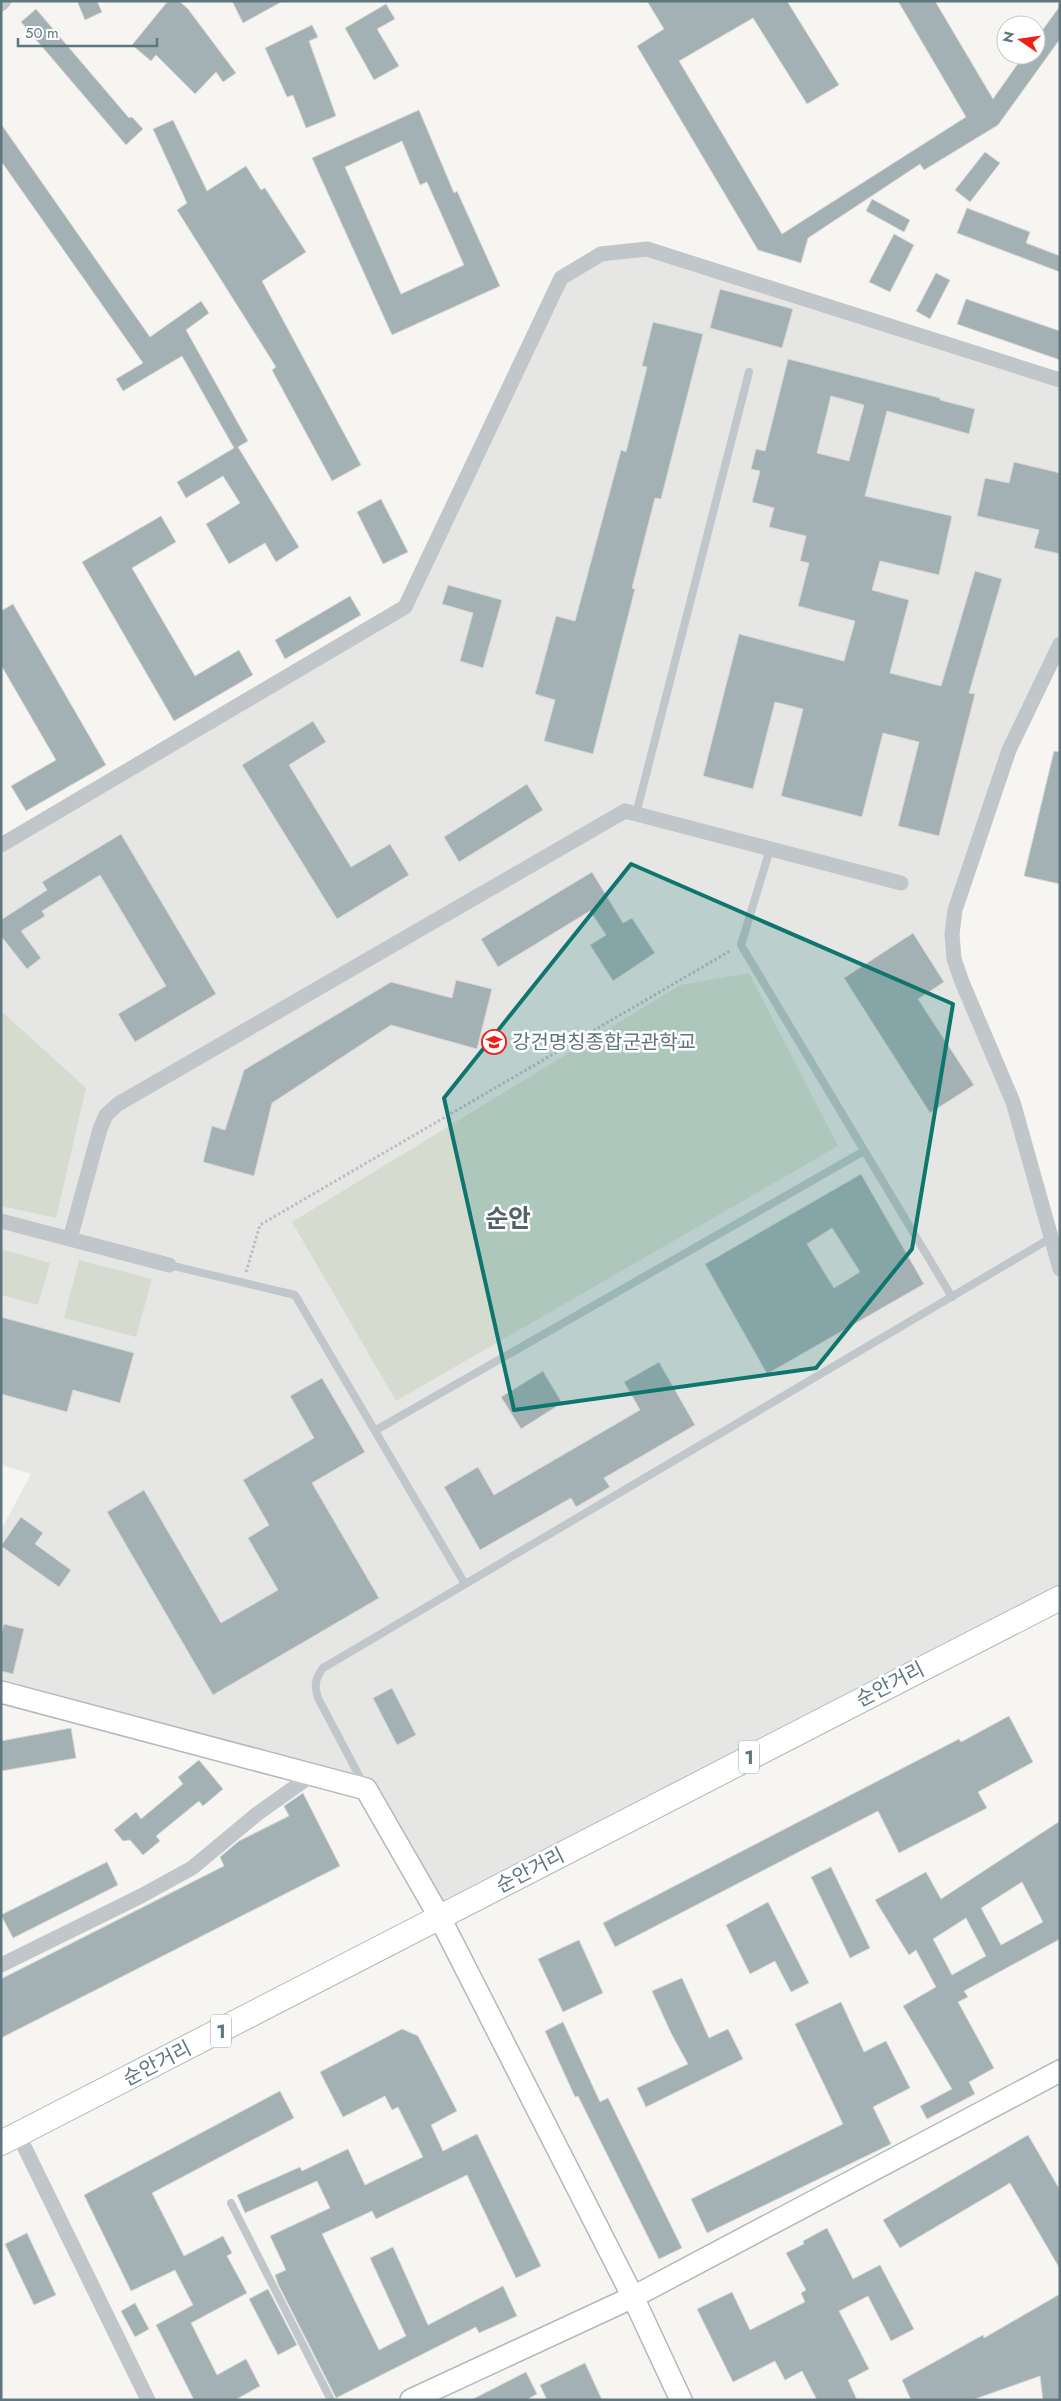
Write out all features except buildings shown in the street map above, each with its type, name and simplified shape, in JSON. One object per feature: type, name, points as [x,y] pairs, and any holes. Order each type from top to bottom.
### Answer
[{"type":"main road","name":"순안거리","points":[[10,2138],[1060,1598]]},
{"type":"street","points":[[1,4],[4,1]]},
{"type":"street","points":[[1,845],[405,607],[561,278],[601,254],[646,249],[1060,380]]},
{"type":"street","points":[[1060,644],[1009,750],[956,910],[952,934],[954,959],[962,982],[1013,1102],[1060,1269]]},
{"type":"street","points":[[70,1239],[100,1129],[106,1115],[118,1104],[625,811],[900,883]]},
{"type":"street","points":[[1,1221],[169,1265]]},
{"type":"street","points":[[1,1692],[366,1789],[440,1916],[633,2297],[681,2400]]},
{"type":"street","points":[[1,1964],[140,1896],[192,1868],[257,1814],[312,1775]]},
{"type":"street","points":[[412,2400],[633,2297],[1060,2071]]},
{"type":"street","points":[[10,2138],[148,2400]]},
{"type":"lane","points":[[636,814],[750,372]]},
{"type":"lane","points":[[770,848],[741,945],[952,1297]]},
{"type":"lane","points":[[376,1430],[864,1151]]},
{"type":"lane","points":[[366,1789],[314,1687],[316,1678],[323,1668],[1051,1238]]},
{"type":"lane","points":[[169,1265],[295,1295],[465,1584]]},
{"type":"lane","points":[[230,2203],[331,2400]]},
{"type":"path","points":[[243,1283],[260,1225],[741,945]]},
{"type":"highlighted area","points":[[631,864],[953,1004],[912,1249],[816,1368],[514,1410],[444,1098]]},
{"type":"shaded area","name":"강건명칭종합군관학교","points":[[647,249],[1060,380],[1060,644],[1009,750],[952,934],[1013,1102],[1060,1268],[1060,1598],[439,1916],[366,1789],[1,1692],[1,1530],[31,1474],[1,1465],[1,845],[405,607],[561,278],[601,254]]},
{"type":"shaded area","points":[[749,973],[838,1146],[396,1401],[292,1222],[680,985]]},
{"type":"shaded area","points":[[1,1011],[86,1088],[56,1218],[1,1206]]},
{"type":"shaded area","points":[[1,1249],[50,1263],[38,1305],[1,1295]]},
{"type":"shaded area","points":[[79,1260],[152,1279],[136,1337],[64,1318]]},
{"type":"place","name":"강건명칭종합군관학교","points":[[494,1042]]},
{"type":"district","name":"순안","points":[[508,1218]]}]
